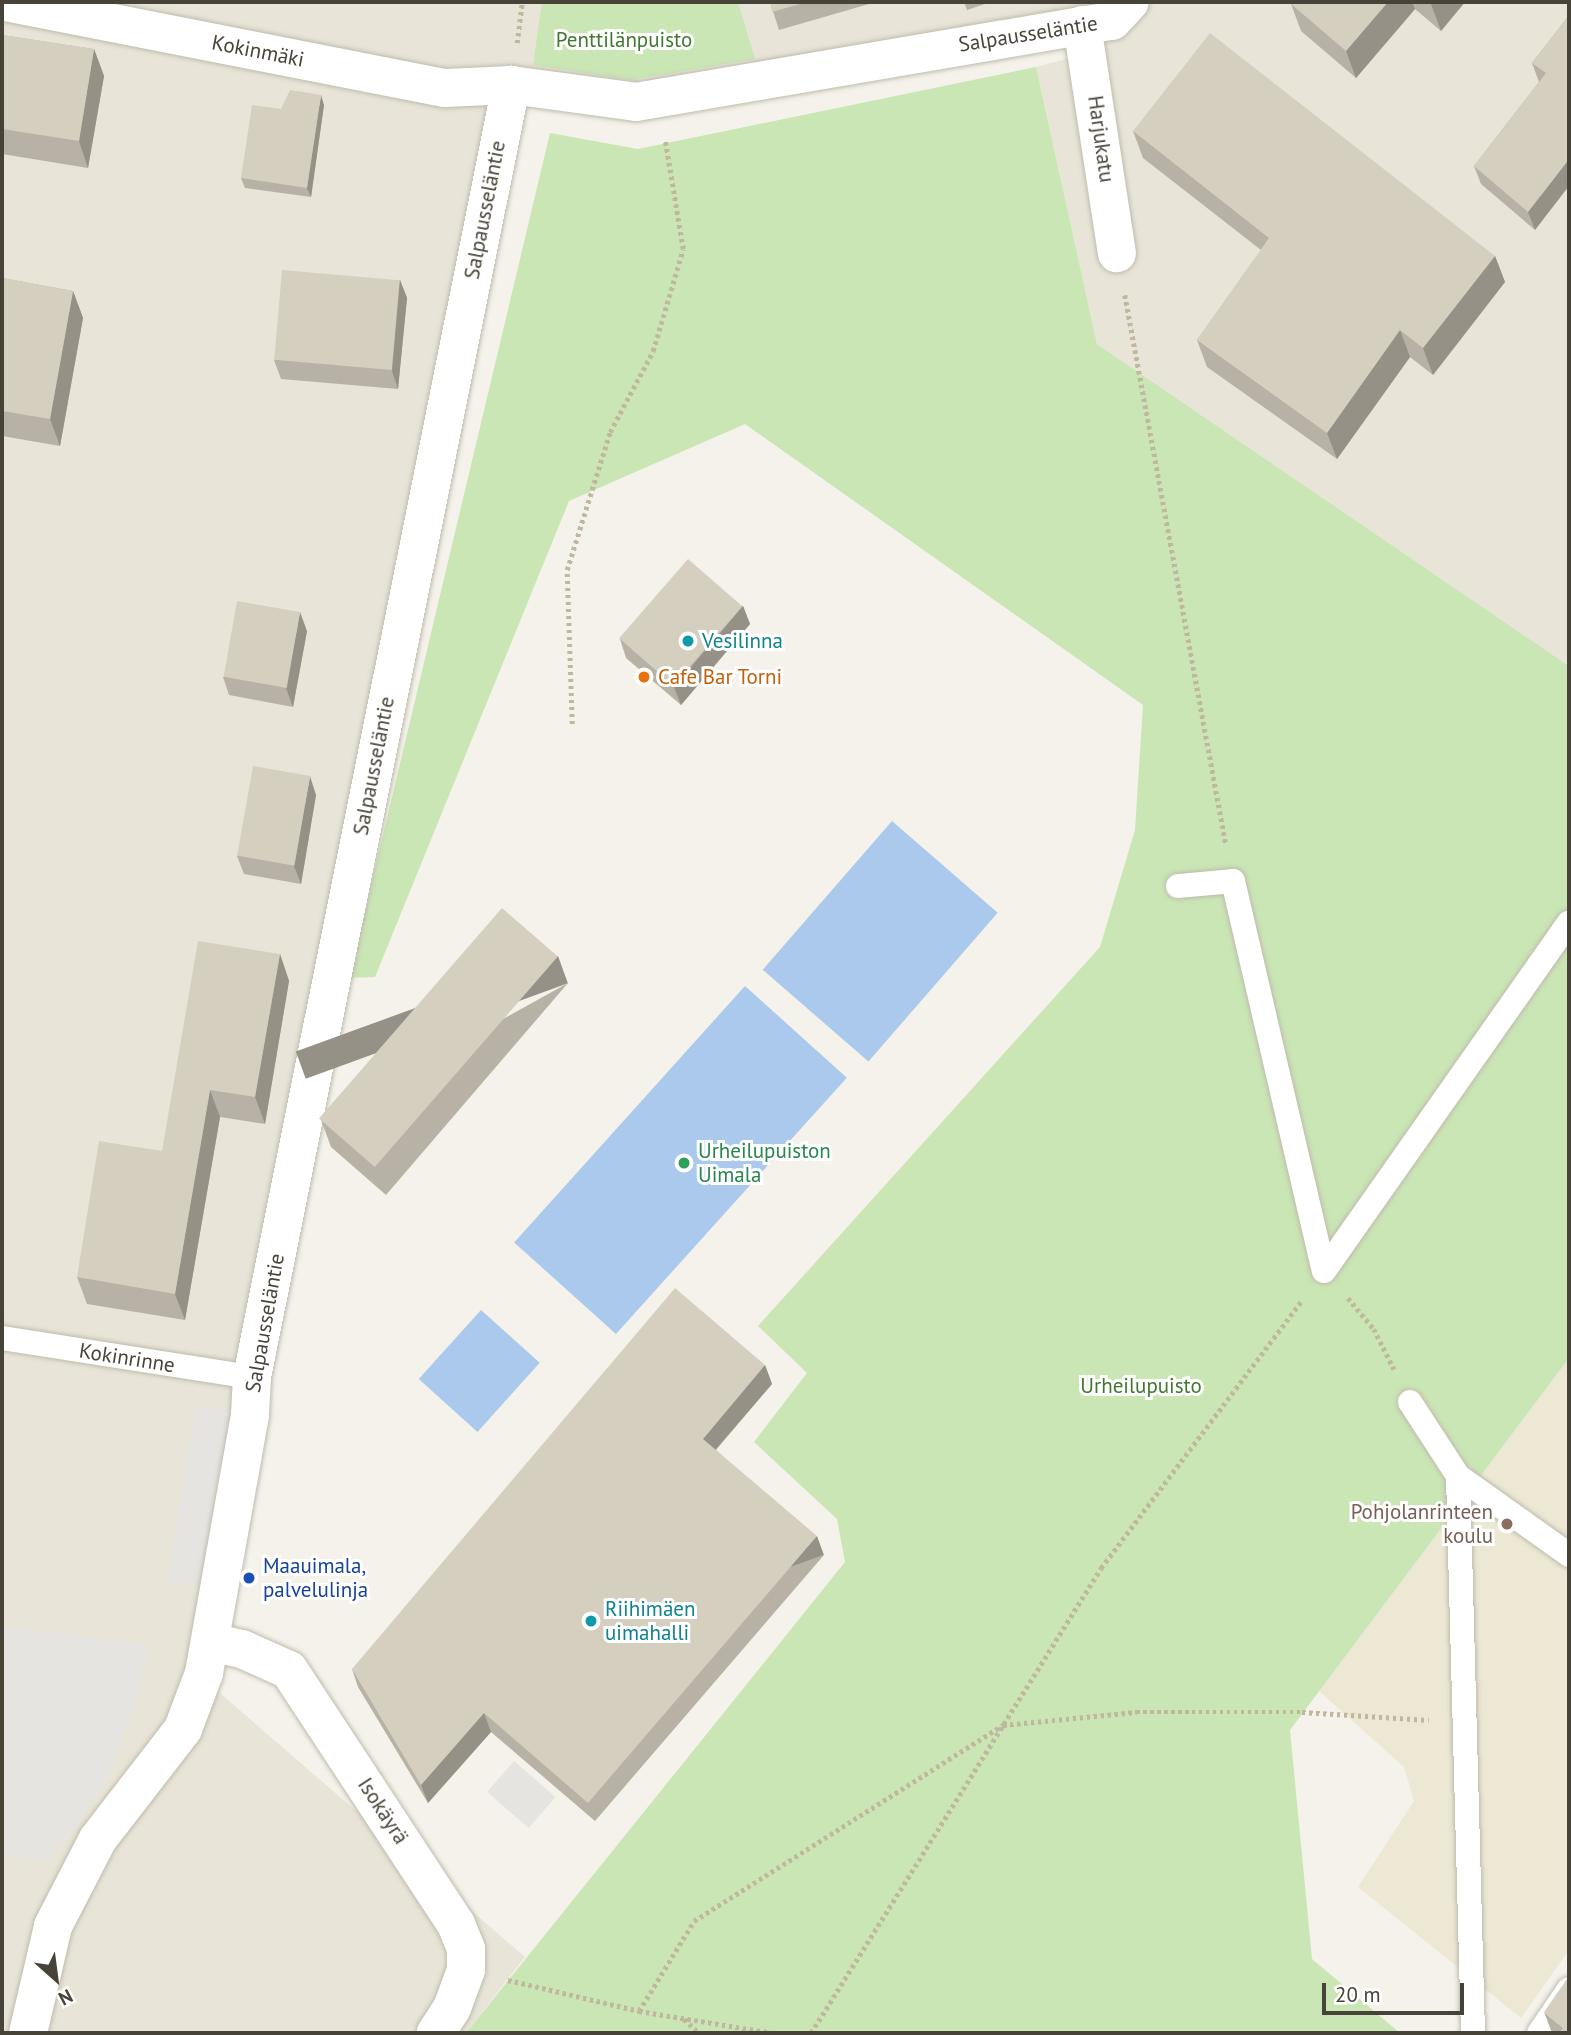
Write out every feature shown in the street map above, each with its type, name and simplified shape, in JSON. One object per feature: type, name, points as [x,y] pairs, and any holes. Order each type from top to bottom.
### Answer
[{"type":"street","name":"Kokinmäki","points":[[6,2],[445,88],[511,85]]},
{"type":"street","name":"Salpausseläntie","points":[[28,2033],[53,1926],[98,1839],[183,1729],[204,1673],[252,1377],[511,85],[636,102],[1112,20],[1130,2]]},
{"type":"street","name":"Harjukatu","points":[[1082,24],[1117,253]]},
{"type":"street","name":"Isokäyrä","points":[[211,1642],[242,1649],[289,1670],[451,1916],[466,1949],[466,1970],[452,2008],[436,2033]]},
{"type":"lane","points":[[1178,886],[1233,881],[1324,1271]]},
{"type":"lane","points":[[1324,1271],[1569,923]]},
{"type":"lane","name":"Kokinrinne","points":[[2,1338],[252,1377]]},
{"type":"lane","points":[[1409,1402],[1458,1476],[1569,1555]]},
{"type":"lane","points":[[1458,1476],[1473,2033]]},
{"type":"lane","points":[[1539,2033],[1569,1989]]},
{"type":"path","points":[[572,724],[567,570],[610,432],[653,351],[683,250],[658,98]]},
{"type":"path","points":[[1117,253],[1233,881]]},
{"type":"path","points":[[811,2033],[1101,1568],[1324,1271],[1374,1329],[1409,1402]]},
{"type":"path","points":[[639,2011],[694,1921],[1003,1725],[1136,1712],[1302,1712],[1465,1722]]},
{"type":"path","points":[[466,1970],[639,2011],[774,2033]]},
{"type":"path","points":[[683,2018],[699,2033]]},
{"type":"shaded area","points":[[2,2],[1112,2],[634,91],[511,86],[207,1682],[525,1957],[466,2033],[2,2033]]},
{"type":"shaded area","points":[[1130,2],[1569,2],[1569,666],[1097,344],[1036,67],[1088,53]]},
{"type":"shaded area","name":"Pohjolanrinteen koulu","points":[[1569,1358],[1569,1950],[1521,2018],[1358,1887],[1414,1801],[1404,1767],[1319,1691]]},
{"type":"shaded area","points":[[195,1406],[250,1415],[223,1590],[167,1581]]},
{"type":"shaded area","points":[[2,1626],[149,1645],[134,1709],[105,1781],[73,1832],[45,1861],[2,1854]]},
{"type":"shaded area","points":[[514,1761],[556,1797],[529,1828],[487,1792]]},
{"type":"green space","name":"Penttilänpuisto","points":[[542,2],[738,2],[755,59],[631,80],[533,65]]},
{"type":"green space","name":"Urheilupuisto","points":[[1036,67],[1097,344],[1569,666],[1569,1358],[1290,1730],[1312,1959],[1400,2033],[466,2033],[845,1562],[837,1519],[754,1442],[807,1373],[758,1326],[1100,947],[1135,830],[1143,705],[745,424],[569,501],[375,977],[349,978],[550,133],[638,149]]},
{"type":"water","points":[[892,821],[998,913],[868,1062],[763,970]]},
{"type":"water","name":"Urheilupuiston Uimala","points":[[745,986],[847,1078],[616,1334],[514,1242]]},
{"type":"water","points":[[481,1310],[540,1363],[477,1432],[419,1379]]},
{"type":"building","points":[[770,2],[807,2],[772,12]]},
{"type":"building","points":[[1388,2],[1346,51],[1291,4]]},
{"type":"building","points":[[1569,15],[1569,159],[1528,212],[1474,166],[1546,73],[1532,63]]},
{"type":"building","points":[[1210,33],[1495,256],[1423,348],[1400,330],[1327,433],[1197,340],[1269,238],[1133,131]]},
{"type":"building","points":[[2,35],[94,49],[79,141],[2,129]]},
{"type":"building","points":[[290,90],[321,95],[307,188],[241,178],[252,105],[281,109]]},
{"type":"building","points":[[282,270],[400,280],[392,370],[274,360]]},
{"type":"building","points":[[2,278],[73,291],[50,419],[2,411]]},
{"type":"building","points":[[688,559],[742,606],[673,685],[619,638]]},
{"type":"building","points":[[237,601],[300,612],[287,688],[224,677]]},
{"type":"building","points":[[253,766],[310,776],[294,866],[237,856]]},
{"type":"building","points":[[502,908],[558,957],[375,1167],[319,1119]]},
{"type":"building","points":[[198,941],[280,954],[255,1097],[210,1090],[175,1294],[77,1277],[99,1141],[162,1151]]},
{"type":"building","name":"Riihimäen uimahalli","points":[[675,1288],[765,1365],[703,1439],[817,1536],[588,1803],[484,1713],[421,1785],[352,1669]]},
{"type":"building","points":[[1569,1976],[1569,2033],[1559,2033],[1563,2028],[1544,2012]]},
{"type":"place","name":"Vesilinna","points":[[688,641]]},
{"type":"place","name":"Cafe Bar Torni","points":[[644,677]]},
{"type":"place","name":"Urheilupuiston Uimala","points":[[684,1163]]},
{"type":"place","name":"Pohjolanrinteen koulu","points":[[1507,1524]]},
{"type":"place","name":"Maauimala, palvelulinja","points":[[249,1578]]},
{"type":"place","name":"Riihimäen uimahalli","points":[[591,1621]]}]
